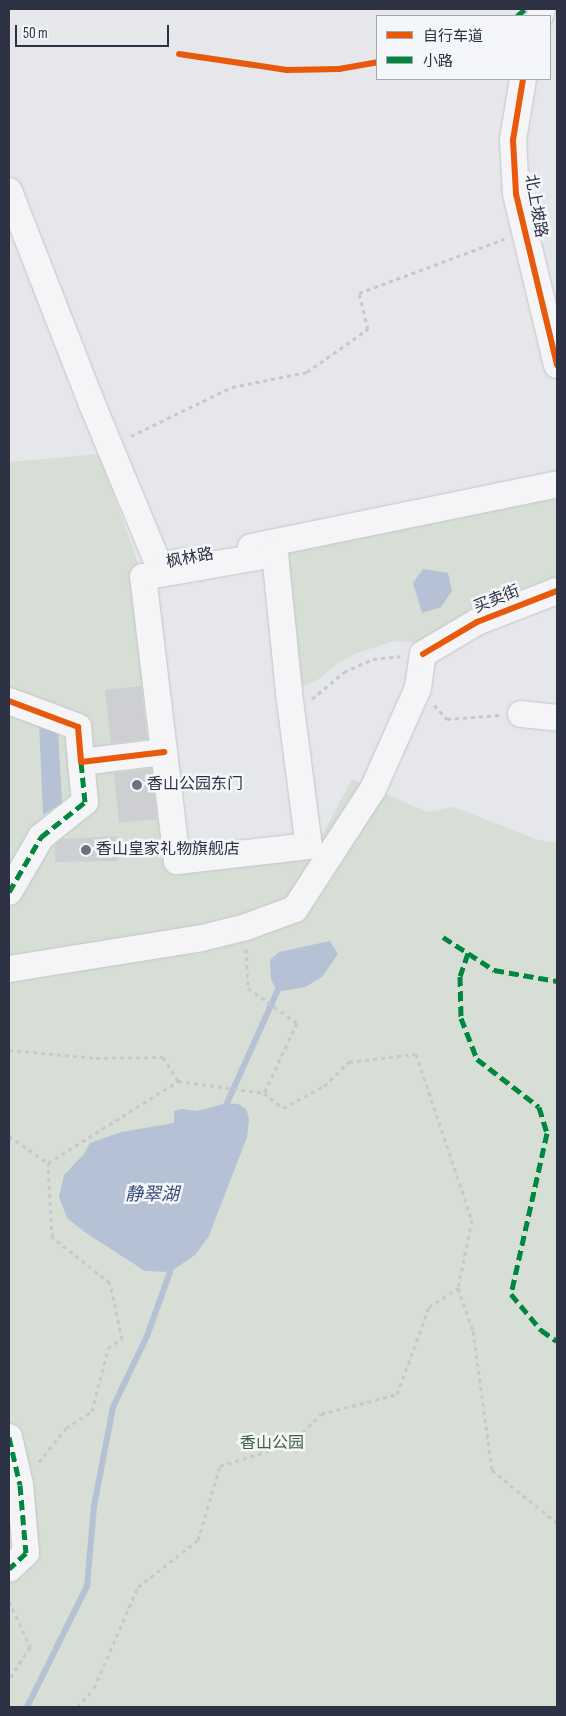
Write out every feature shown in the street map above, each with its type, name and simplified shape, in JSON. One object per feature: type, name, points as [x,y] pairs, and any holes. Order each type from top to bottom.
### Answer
[{"type":"street","name":"北上坡路","points":[[523,80],[513,140],[516,194],[557,365]]},
{"type":"street","name":"枫林路","points":[[9,191],[92,404],[159,566],[557,484]]},
{"type":"street","points":[[275,554],[291,712],[309,846],[176,861],[143,577],[275,554]]},
{"type":"street","name":"买卖街","points":[[423,654],[477,622],[557,591]]},
{"type":"street","points":[[9,969],[202,938],[246,927],[295,909],[373,789],[418,688],[423,654]]},
{"type":"street","points":[[9,701],[78,727],[85,802],[41,837],[9,892]]},
{"type":"street","points":[[521,714],[557,718]]},
{"type":"street","points":[[81,762],[164,752]]},
{"type":"street","points":[[9,1437],[20,1485],[26,1553],[9,1569]]},
{"type":"path","points":[[123,440],[232,387],[307,372],[368,329],[359,292],[524,232]]},
{"type":"path","points":[[291,712],[315,698],[344,672],[373,659],[423,654]]},
{"type":"path","points":[[447,719],[521,714]]},
{"type":"path","points":[[246,927],[248,988],[297,1023],[264,1093]]},
{"type":"path","points":[[9,1050],[96,1058],[163,1057],[178,1081]]},
{"type":"path","points":[[48,1163],[178,1081],[264,1093],[283,1108],[324,1086],[349,1062],[416,1054],[472,1220],[458,1288],[473,1331],[492,1470],[557,1522]]},
{"type":"path","points":[[9,1136],[48,1163]]},
{"type":"path","points":[[20,1485],[66,1428],[92,1411],[108,1348],[122,1339],[110,1283],[52,1237],[48,1163]]},
{"type":"path","points":[[77,1707],[94,1688],[138,1587],[198,1540],[220,1466],[291,1444],[321,1414],[397,1394],[429,1307],[458,1288]]},
{"type":"path","points":[[9,1601],[30,1647],[9,1679]]},
{"type":"green space","name":"香山公园","points":[[99,454],[143,577],[177,861],[317,845],[352,779],[427,812],[454,807],[538,840],[557,843],[557,1707],[9,1707],[9,462]]},
{"type":"green space","points":[[547,496],[557,500],[557,583],[420,643],[394,641],[357,653],[337,664],[319,679],[289,693],[275,554]]},
{"type":"water","points":[[423,569],[448,573],[452,591],[441,607],[422,613],[413,583]]},
{"type":"water","points":[[39,720],[58,730],[62,803],[43,815]]},
{"type":"water","points":[[330,941],[338,954],[322,977],[305,987],[277,992],[271,979],[270,960],[279,952]]},
{"type":"water","name":"静翠湖","points":[[227,1103],[238,1104],[246,1109],[249,1119],[247,1137],[209,1236],[195,1255],[170,1272],[145,1271],[86,1233],[67,1218],[59,1197],[64,1175],[84,1154],[90,1143],[121,1132],[174,1123],[174,1111],[182,1109],[197,1111]]},
{"type":"building","points":[[141,686],[147,739],[111,743],[105,690]]},
{"type":"building","points":[[151,769],[157,819],[119,823],[114,773]]},
{"type":"building","name":"香山皇家礼物旗舰店","points":[[118,836],[118,861],[55,862],[55,845],[62,839]]},
{"type":"waterway","points":[[227,1103],[277,992]]},
{"type":"waterway","points":[[27,1707],[87,1586],[94,1506],[113,1407],[147,1336],[170,1272]]},
{"type":"marked path","points":[[518,15],[525,9]]},
{"type":"marked path","points":[[9,892],[41,837],[85,802],[81,762]]},
{"type":"marked path","points":[[443,937],[494,970],[557,981]]},
{"type":"marked path","points":[[468,953],[460,976],[461,1018],[477,1059],[539,1107],[547,1133],[511,1294],[541,1330],[557,1341]]},
{"type":"marked path","points":[[9,1437],[20,1485],[26,1553],[9,1569]]},
{"type":"cycle path","points":[[179,54],[287,70],[339,69],[376,62]]},
{"type":"cycle path","points":[[523,80],[513,140],[516,194],[557,365]]},
{"type":"cycle path","points":[[423,654],[477,622],[557,591]]},
{"type":"cycle path","points":[[9,701],[78,727],[81,762],[164,752]]},
{"type":"place","name":"香山公园东门","points":[[137,785]]},
{"type":"place","name":"香山皇家礼物旗舰店","points":[[86,850]]}]
